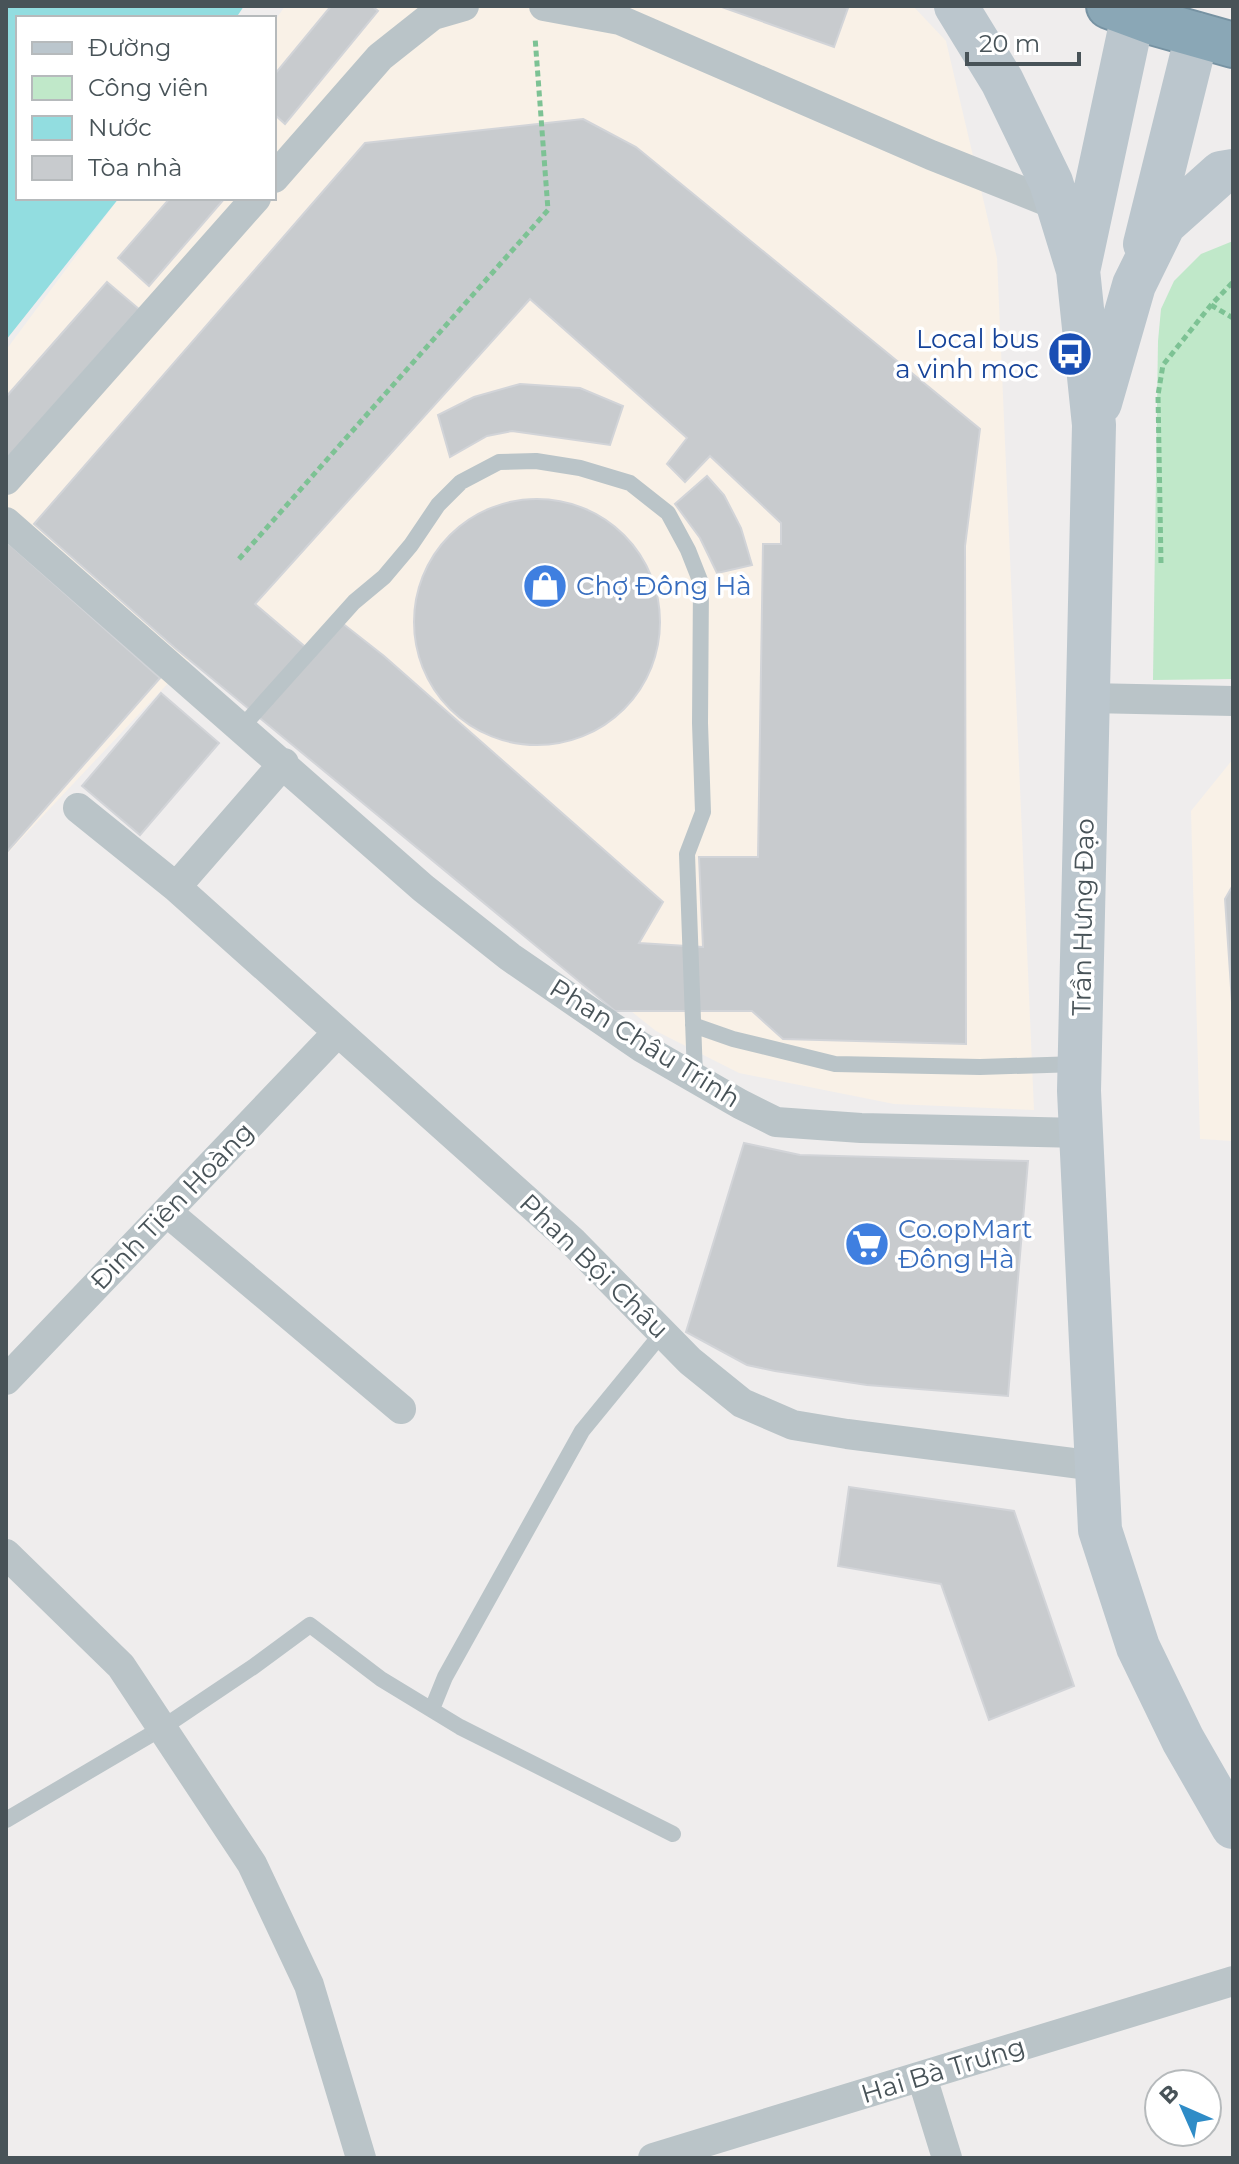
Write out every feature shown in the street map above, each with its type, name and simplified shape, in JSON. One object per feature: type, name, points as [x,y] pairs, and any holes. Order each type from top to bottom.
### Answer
[{"type":"highway","points":[[1126,9],[1212,29]]},
{"type":"main road","name":"Trần Hưng Đạo","points":[[956,6],[1002,81],[1051,182],[1059,206],[1078,270],[1094,425],[1079,1064],[1100,1530],[1138,1647],[1183,1740],[1228,1809]]},
{"type":"main road","points":[[1078,270],[1126,9]]},
{"type":"main road","points":[[1094,425],[1212,29]]},
{"type":"main road","points":[[1134,285],[1164,224],[1221,173],[1233,171]]},
{"type":"street","points":[[276,176],[380,57],[433,15],[464,6]]},
{"type":"street","points":[[539,14],[620,20],[917,149],[1059,206]]},
{"type":"street","points":[[6,480],[254,200]]},
{"type":"street","name":"Phan Châu Trinh","points":[[6,522],[423,888],[510,957],[641,1047],[776,1122],[861,1128],[1081,1133]]},
{"type":"street","points":[[1088,698],[1233,701]]},
{"type":"street","points":[[176,887],[284,763]]},
{"type":"street","name":"Phan Bội Châu","points":[[78,808],[176,887],[573,1242],[690,1361],[742,1403],[793,1425],[1096,1466]]},
{"type":"street","name":"Đinh Tiên Hoàng","points":[[6,1380],[338,1032]]},
{"type":"street","points":[[167,1212],[401,1409]]},
{"type":"street","points":[[6,1554],[121,1666],[252,1864],[309,1985],[361,2158]]},
{"type":"street","name":"Hai Bà Trưng","points":[[653,2158],[1233,1981]]},
{"type":"street","points":[[922,2077],[947,2158]]},
{"type":"lane","points":[[242,727],[354,602],[384,577],[411,545],[438,505],[461,482],[499,462],[536,461],[580,468],[630,483],[668,513],[701,583],[703,812],[687,854],[695,1076]]},
{"type":"lane","points":[[693,1025],[733,1039],[835,1064],[980,1067],[1079,1064]]},
{"type":"lane","points":[[432,1709],[445,1677],[582,1431],[663,1332]]},
{"type":"lane","points":[[6,1820],[162,1728],[310,1625],[381,1679],[460,1727],[673,1834]]},
{"type":"path","points":[[239,559],[548,210],[539,14]]},
{"type":"path","points":[[1161,563],[1158,395],[1163,365],[1233,282]]},
{"type":"path","points":[[1211,305],[1233,318]]},
{"type":"shaded area","points":[[285,6],[913,6],[946,41],[997,258],[1034,1110],[894,1104],[739,1073],[656,1031],[190,660],[6,855],[6,350],[118,200],[276,200],[276,19]]},
{"type":"shaded area","points":[[1233,759],[1233,1141],[1200,1139],[1191,811]]},
{"type":"green space","points":[[1233,241],[1233,679],[1153,680],[1161,309],[1174,281],[1201,254]]},
{"type":"water","points":[[6,6],[244,6],[237,16],[16,16],[16,200],[117,200],[6,340]]},
{"type":"building","points":[[331,6],[372,6],[378,11],[285,124],[276,116],[276,73]]},
{"type":"building","points":[[719,6],[841,6],[848,8],[834,47]]},
{"type":"building","points":[[583,119],[636,147],[980,429],[965,546],[966,1044],[783,1039],[752,1011],[615,1011],[175,648],[34,524],[365,143]],"holes":[[[530,299],[687,438],[667,464],[685,482],[710,456],[781,523],[781,544],[763,544],[758,857],[699,857],[703,947],[639,943],[663,902],[384,656],[337,619],[309,650],[255,604]]]},
{"type":"building","points":[[168,200],[223,200],[149,286],[118,258]]},
{"type":"building","points":[[107,282],[139,309],[6,460],[6,397]]},
{"type":"building","points":[[520,384],[580,388],[623,406],[610,445],[512,431],[487,436],[450,457],[438,415],[474,397]]},
{"type":"building","points":[[707,476],[724,495],[741,528],[752,565],[717,573],[700,538],[675,504]]},
{"type":"building","points":[[537,499],[561,501],[584,508],[605,519],[624,535],[640,554],[651,575],[658,598],[658,646],[651,669],[640,690],[624,709],[605,725],[584,736],[561,743],[537,745],[513,743],[490,736],[469,725],[450,709],[434,690],[423,669],[416,646],[414,622],[416,598],[423,575],[434,554],[450,535],[469,519],[490,508],[513,501]]},
{"type":"building","points":[[6,541],[160,678],[6,853]]},
{"type":"building","points":[[161,693],[219,743],[140,835],[82,786]]},
{"type":"building","points":[[1233,885],[1233,1017],[1225,899]]},
{"type":"building","name":"Co.opMart Đông Hà","points":[[744,1143],[800,1155],[1028,1161],[1008,1396],[867,1385],[775,1371],[747,1365],[686,1332]]},
{"type":"building","points":[[849,1487],[1014,1511],[1074,1686],[989,1720],[941,1584],[838,1566]]},
{"type":"place","name":"Local bus a vinh moc","points":[[1070,354]]},
{"type":"place","name":"Chợ Đông Hà","points":[[545,586]]},
{"type":"place","name":"Co.opMart Đông Hà","points":[[867,1244]]}]
